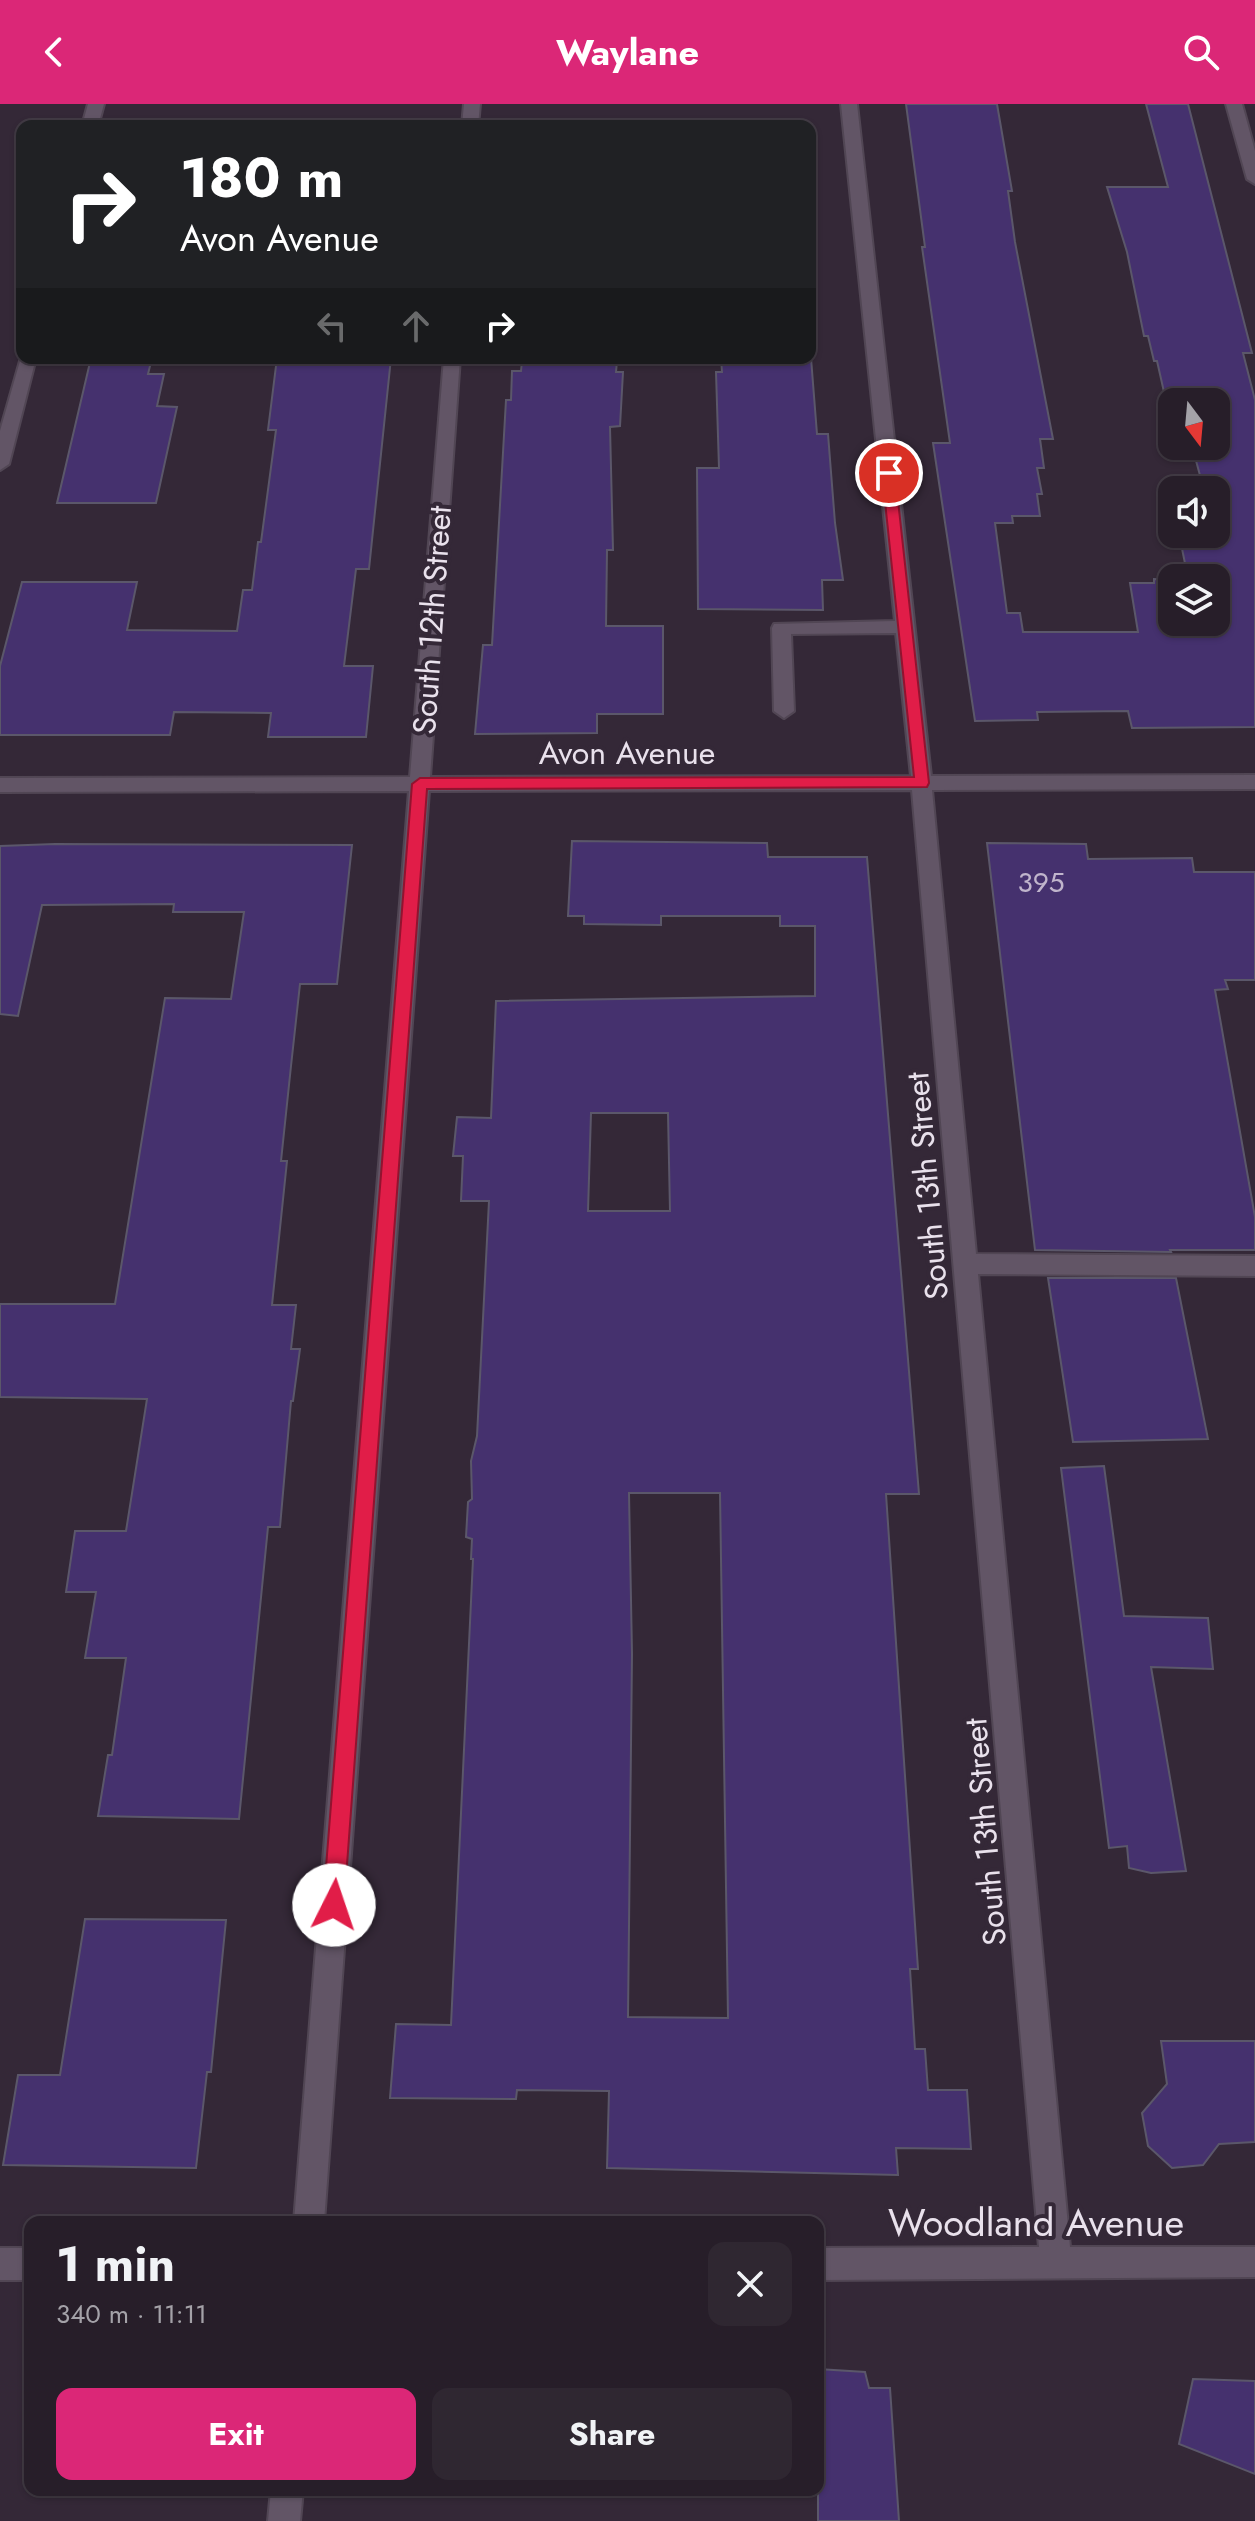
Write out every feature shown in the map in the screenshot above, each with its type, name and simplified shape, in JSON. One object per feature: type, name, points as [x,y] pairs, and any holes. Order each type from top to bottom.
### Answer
[{"type":"street","name":"South 13th Street","points":[[849,104],[922,783],[1056,2264]]},
{"type":"street","points":[[1234,104],[1255,179]]},
{"type":"street","points":[[0,464],[26,364]]},
{"type":"street","name":"South 12th Street","points":[[309,2216],[452,364]]},
{"type":"street","points":[[784,711],[781,628],[905,627]]},
{"type":"street","name":"Avon Avenue","points":[[0,785],[1255,782]]},
{"type":"street","points":[[966,1264],[1255,1266]]},
{"type":"street","name":"Woodland Avenue","points":[[824,2264],[1255,2262]]},
{"type":"street","points":[[0,2264],[24,2264]]},
{"type":"street","points":[[284,2521],[286,2496]]},
{"type":"building","points":[[906,104],[997,104],[1012,191],[1008,191],[1015,242],[1053,439],[1040,439],[1044,468],[1037,468],[1042,494],[1037,494],[1040,516],[1012,516],[1013,523],[995,523],[1007,613],[1020,613],[1023,632],[1138,632],[1130,583],[1154,583],[1154,579],[1158,579],[1158,636],[1230,636],[1230,564],[1185,564],[1182,548],[1230,548],[1230,476],[1200,476],[1196,460],[1230,460],[1230,388],[1163,388],[1148,336],[1144,336],[1127,252],[1107,187],[1168,187],[1146,104],[1188,104],[1252,353],[1243,353],[1255,400],[1255,727],[1132,728],[1128,711],[1037,712],[1038,720],[975,721],[933,443],[950,443],[922,247],[925,247]]},
{"type":"building","points":[[90,364],[150,364],[148,374],[164,374],[157,406],[177,407],[156,503],[57,503]]},
{"type":"building","points":[[276,364],[390,364],[369,569],[356,569],[344,666],[373,666],[366,737],[268,737],[271,713],[174,712],[170,735],[0,735],[0,666],[22,582],[137,582],[127,630],[237,631],[243,590],[252,590],[258,542],[261,542],[276,430],[268,430]]},
{"type":"building","points":[[522,364],[617,364],[616,372],[623,372],[620,426],[610,427],[613,550],[607,550],[606,626],[663,626],[663,714],[597,714],[597,733],[475,734],[483,645],[492,645],[506,400],[511,400],[512,371],[521,371]]},
{"type":"building","points":[[721,364],[811,364],[817,434],[828,434],[843,580],[822,580],[823,610],[698,609],[697,468],[719,468],[716,372],[722,372]]},
{"type":"building","points":[[572,841],[767,843],[768,857],[867,857],[919,1494],[886,1494],[918,1969],[910,1969],[915,2049],[925,2049],[928,2090],[967,2090],[971,2149],[896,2148],[898,2175],[607,2168],[609,2091],[517,2090],[516,2099],[390,2098],[396,2024],[451,2025],[473,1559],[472,1539],[466,1537],[468,1502],[472,1499],[471,1461],[477,1436],[489,1201],[461,1201],[463,1156],[453,1156],[457,1117],[491,1118],[496,1001],[815,996],[815,926],[780,926],[780,916],[661,916],[661,925],[584,924],[584,916],[568,916]],"holes":[[[591,1113],[668,1113],[670,1211],[588,1211]],[[629,1493],[720,1493],[728,2018],[628,2017],[632,1654]]]},
{"type":"building","points":[[987,843],[1086,844],[1088,859],[1192,858],[1194,872],[1255,872],[1255,980],[1225,980],[1228,989],[1215,990],[1255,1217],[1255,1250],[1035,1250]]},
{"type":"building","points":[[352,845],[337,984],[300,984],[281,1161],[287,1161],[272,1305],[296,1305],[291,1349],[300,1349],[291,1401],[280,1527],[268,1527],[239,1819],[98,1816],[108,1755],[112,1755],[126,1658],[85,1658],[96,1592],[66,1592],[75,1531],[126,1531],[147,1399],[0,1397],[0,1304],[115,1304],[165,998],[231,999],[244,912],[173,912],[174,904],[42,905],[18,1016],[0,1014],[0,846]]},
{"type":"building","points":[[1048,1278],[1176,1278],[1208,1439],[1073,1442]]},
{"type":"building","points":[[1104,1466],[1124,1616],[1208,1618],[1213,1669],[1151,1667],[1186,1871],[1151,1873],[1129,1868],[1127,1846],[1109,1848],[1061,1468]]},
{"type":"building","points":[[85,1919],[226,1920],[211,2072],[207,2072],[196,2168],[3,2165],[18,2075],[60,2075]]},
{"type":"building","points":[[1161,2041],[1255,2041],[1255,2142],[1219,2144],[1203,2165],[1172,2168],[1148,2146],[1142,2113],[1167,2084]]},
{"type":"building","points":[[824,2369],[865,2372],[869,2388],[890,2388],[899,2521],[818,2521],[818,2496],[824,2496]]},
{"type":"building","points":[[1193,2379],[1255,2381],[1255,2474],[1179,2444]]},
{"type":"route","points":[[334,1905],[420,784],[922,783],[889,473]]}]
